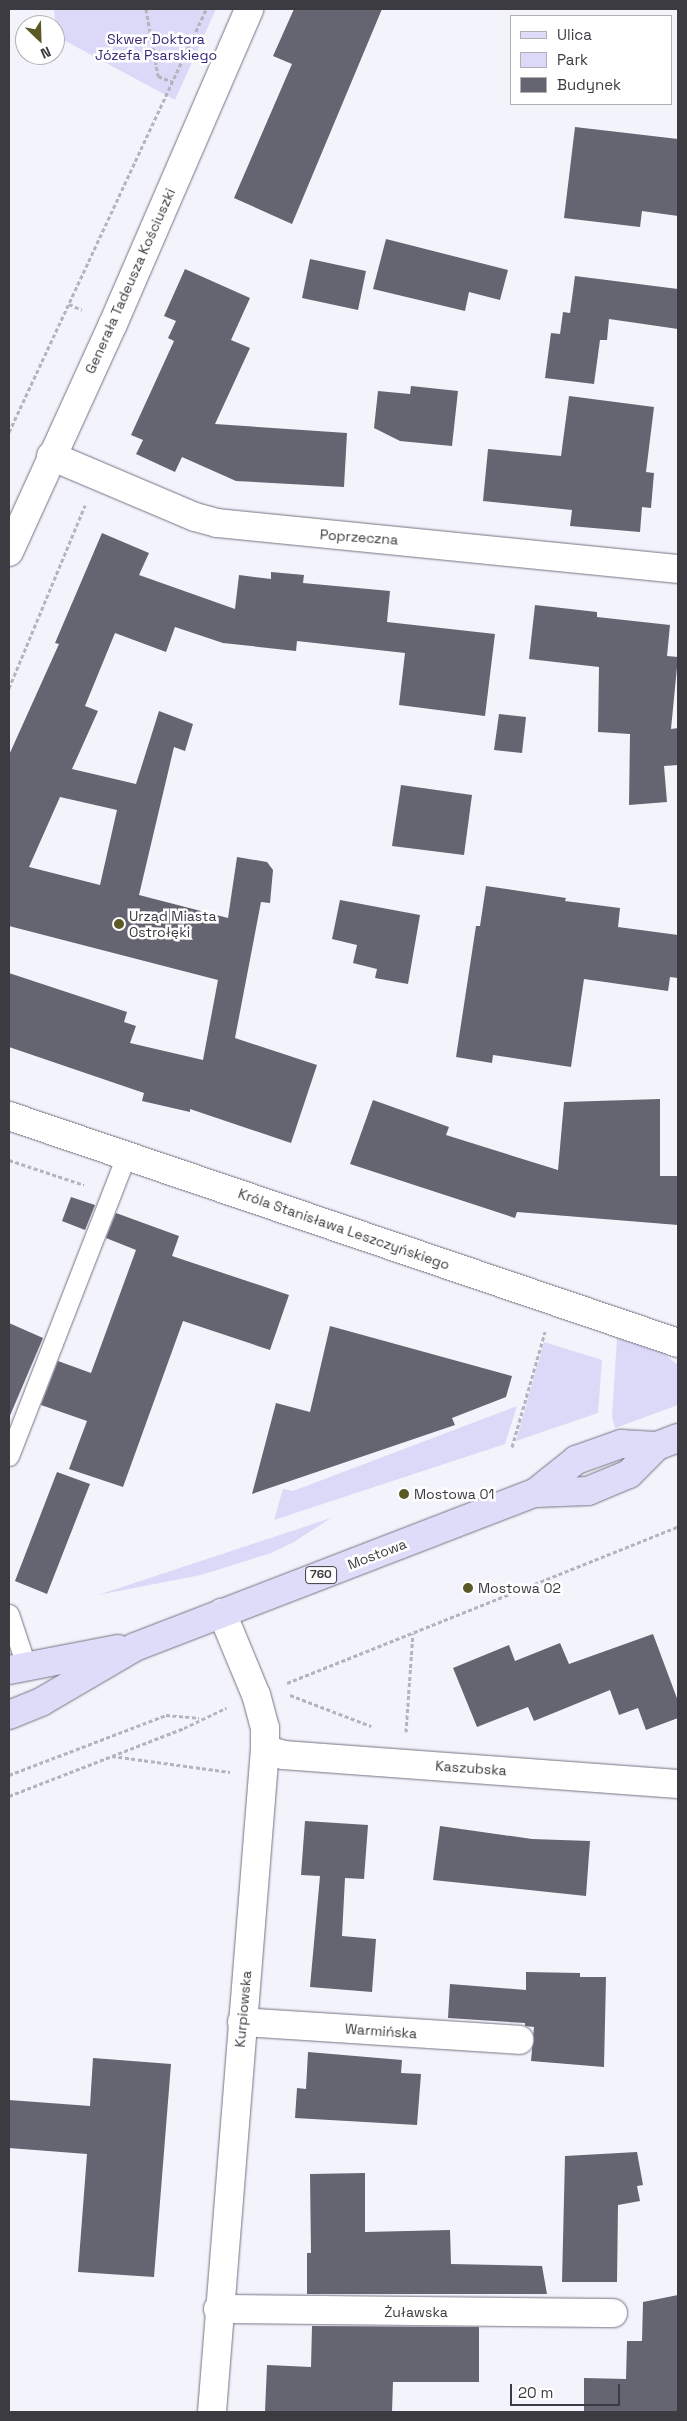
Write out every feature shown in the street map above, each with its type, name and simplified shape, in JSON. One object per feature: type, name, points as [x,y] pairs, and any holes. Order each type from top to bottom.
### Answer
[{"type":"main road","name":"Mostowa","points":[[9,1715],[41,1702],[135,1647],[222,1613],[535,1493],[595,1488],[629,1474],[667,1442]]},
{"type":"main road","name":"Mostowa","points":[[17,1667],[135,1647]]},
{"type":"street","name":"Generała Tadeusza Kościuszki","points":[[9,552],[51,456],[113,324],[249,9]]},
{"type":"street","name":"Poprzeczna","points":[[51,456],[195,517],[217,523],[678,569]]},
{"type":"street","name":"Króla Stanisława Leszczyńskiego","points":[[9,1116],[678,1343]]},
{"type":"street","name":"Kurpiowska","points":[[212,2412],[218,2309],[265,1748],[264,1728],[256,1695],[222,1613]]},
{"type":"street","name":"Kaszubska","points":[[265,1748],[283,1754],[678,1784]]},
{"type":"street","name":"Warmińska","points":[[242,2022],[519,2040]]},
{"type":"street","name":"Żuławska","points":[[218,2309],[613,2313]]},
{"type":"lane","points":[[9,1456],[126,1156]]},
{"type":"lane","points":[[9,1614],[17,1667]]},
{"type":"path","points":[[146,9],[158,76],[173,82]]},
{"type":"path","points":[[9,432],[206,9]]},
{"type":"path","points":[[9,688],[96,475]]},
{"type":"path","points":[[512,1446],[545,1330]]},
{"type":"path","points":[[9,1796],[256,1695],[678,1527]]},
{"type":"path","points":[[405,1740],[413,1632]]},
{"type":"path","points":[[9,1775],[166,1715],[200,1718]]},
{"type":"green space","name":"Skwer Doktora Józefa Psarskiego","points":[[54,9],[216,9],[175,100],[65,41],[65,15],[54,15]]},
{"type":"green space","points":[[617,1338],[663,1353],[678,1365],[678,1405],[615,1428],[612,1417]]},
{"type":"green space","points":[[544,1342],[602,1360],[598,1413],[516,1441]]},
{"type":"green space","points":[[517,1406],[505,1444],[274,1520],[283,1489],[293,1491]]},
{"type":"green space","points":[[331,1518],[294,1542],[271,1553],[201,1575],[98,1595]]},
{"type":"building","points":[[294,9],[382,9],[292,224],[234,198],[292,64],[273,56]]},
{"type":"building","points":[[575,127],[678,139],[678,216],[642,211],[640,227],[564,218]]},
{"type":"building","points":[[386,239],[508,270],[500,300],[469,292],[465,311],[373,289]]},
{"type":"building","points":[[310,259],[366,271],[358,310],[302,298]]},
{"type":"building","points":[[185,269],[250,298],[231,340],[250,348],[215,424],[347,433],[344,487],[236,481],[182,457],[175,472],[136,454],[143,440],[131,435],[174,341],[168,338],[176,321],[164,316]]},
{"type":"building","points":[[575,276],[678,289],[678,329],[609,319],[607,340],[600,340],[594,384],[545,378],[551,333],[560,334],[563,312],[570,313]]},
{"type":"building","points":[[411,386],[458,391],[452,446],[400,441],[374,428],[378,391],[410,394]]},
{"type":"building","points":[[569,396],[654,407],[646,472],[654,473],[651,508],[642,507],[640,532],[570,526],[572,510],[483,501],[488,449],[561,456]]},
{"type":"building","points":[[102,533],[149,553],[139,575],[235,609],[239,575],[271,579],[271,572],[304,575],[303,583],[390,591],[387,622],[495,634],[485,716],[399,705],[405,653],[297,641],[296,651],[223,643],[175,627],[166,652],[115,633],[85,706],[98,711],[72,769],[136,784],[159,711],[193,724],[185,751],[174,747],[139,895],[228,918],[237,857],[267,862],[273,870],[270,903],[261,902],[235,1038],[317,1065],[291,1143],[190,1109],[190,1112],[142,1101],[144,1093],[9,1047],[9,973],[127,1012],[124,1022],[136,1026],[130,1043],[203,1060],[218,980],[9,926],[9,755],[59,644],[55,643]],"holes":[[[60,797],[117,810],[100,885],[29,867]]]},
{"type":"building","points":[[535,605],[597,612],[597,617],[670,625],[667,656],[678,657],[671,729],[678,728],[678,765],[664,766],[667,802],[629,805],[630,734],[598,732],[599,667],[529,659]]},
{"type":"building","points":[[499,714],[526,717],[522,753],[494,750]]},
{"type":"building","points":[[401,785],[472,795],[464,855],[392,846]]},
{"type":"building","points":[[486,886],[566,898],[565,901],[620,908],[618,927],[678,935],[678,978],[670,977],[668,991],[584,979],[571,1067],[493,1055],[492,1063],[456,1057],[476,926],[480,926]]},
{"type":"building","points":[[340,900],[420,915],[408,984],[375,978],[377,969],[353,963],[357,945],[332,939]]},
{"type":"building","points":[[660,1099],[660,1176],[678,1176],[678,1225],[517,1212],[515,1218],[350,1164],[373,1100],[449,1127],[446,1135],[558,1170],[564,1102]]},
{"type":"building","points":[[71,1197],[95,1205],[85,1230],[62,1221]]},
{"type":"building","points":[[116,1213],[179,1236],[172,1256],[289,1295],[270,1350],[183,1321],[123,1487],[69,1469],[87,1421],[41,1405],[58,1361],[91,1373],[136,1250],[106,1238]]},
{"type":"building","points":[[9,1323],[43,1338],[9,1418]]},
{"type":"building","points":[[330,1326],[512,1376],[506,1397],[452,1418],[455,1425],[252,1494],[276,1403],[310,1412]]},
{"type":"building","points":[[57,1472],[90,1484],[47,1594],[15,1581]]},
{"type":"building","points":[[653,1634],[678,1701],[678,1718],[646,1730],[638,1708],[619,1715],[610,1690],[534,1721],[528,1707],[477,1727],[453,1668],[509,1645],[515,1661],[560,1643],[569,1664]]},
{"type":"building","points":[[305,1821],[368,1825],[364,1879],[345,1878],[342,1936],[376,1939],[372,1992],[310,1987],[320,1876],[301,1875]]},
{"type":"building","points":[[440,1826],[532,1839],[590,1841],[586,1896],[433,1880]]},
{"type":"building","points":[[526,1972],[580,1973],[580,1977],[606,1977],[604,2067],[531,2061],[534,2027],[525,2026],[525,2023],[448,2018],[450,1984],[526,1990]]},
{"type":"building","points":[[308,2052],[402,2060],[401,2073],[421,2074],[417,2125],[295,2118],[297,2088],[306,2089]]},
{"type":"building","points":[[93,2058],[171,2064],[154,2277],[78,2272],[87,2154],[9,2148],[9,2100],[90,2106]]},
{"type":"building","points":[[637,2152],[643,2185],[637,2186],[640,2201],[618,2205],[617,2282],[562,2282],[565,2156]]},
{"type":"building","points":[[365,2173],[365,2232],[450,2230],[451,2264],[542,2266],[547,2294],[307,2294],[307,2253],[311,2253],[310,2174]]},
{"type":"building","points":[[678,2295],[678,2412],[584,2412],[584,2378],[626,2379],[627,2341],[642,2341],[643,2302]]},
{"type":"building","points":[[312,2326],[479,2327],[479,2382],[393,2382],[392,2412],[265,2412],[267,2365],[311,2367]]},
{"type":"place","name":"Urząd Miasta Ostrołęki","points":[[119,924]]},
{"type":"place","name":"Mostowa 01","points":[[404,1494]]},
{"type":"place","name":"Mostowa 02","points":[[468,1588]]}]
